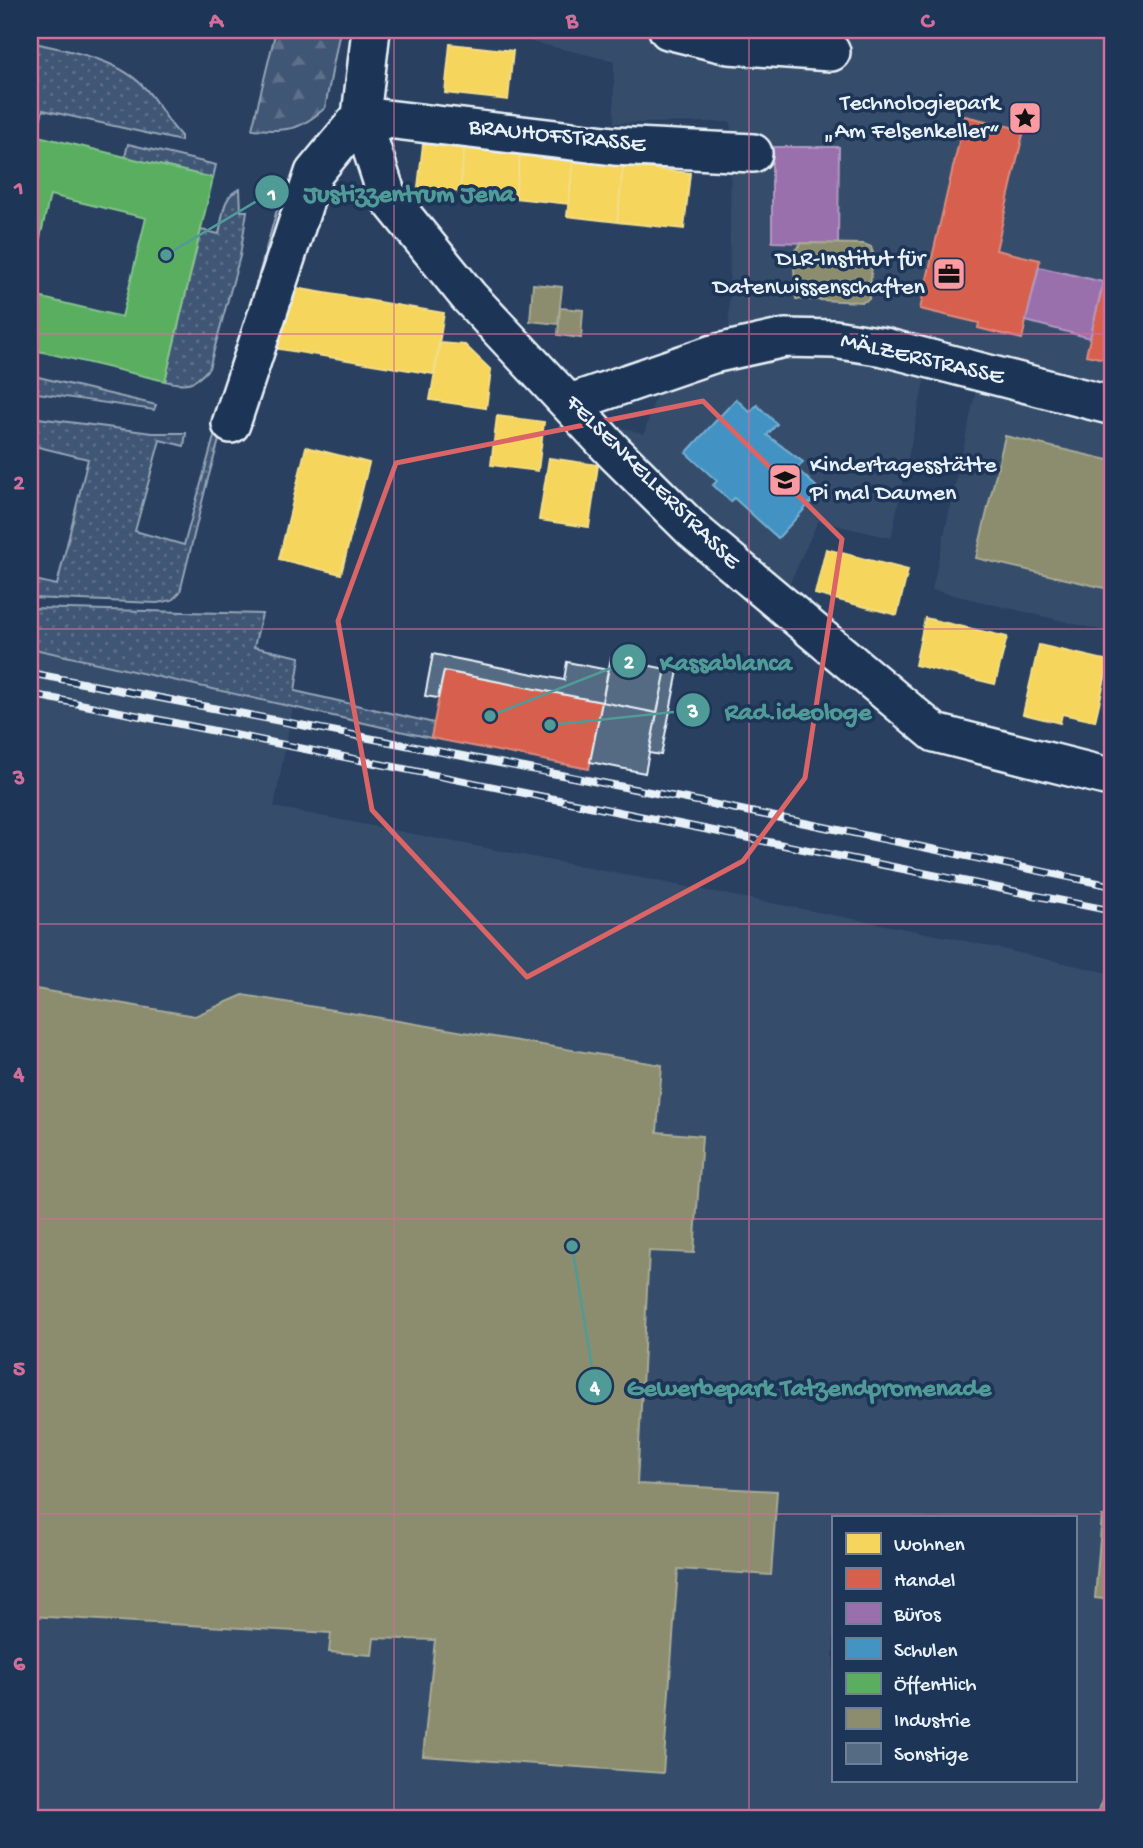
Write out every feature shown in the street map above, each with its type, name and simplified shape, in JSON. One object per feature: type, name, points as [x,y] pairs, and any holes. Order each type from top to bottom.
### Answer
[{"type":"street","name":"FELSENKELLERSTRASSE","points":[[371,30],[361,116],[387,196],[468,297],[694,531],[935,733],[1113,778]]},
{"type":"street","points":[[668,30],[729,45],[831,52]]},
{"type":"street","name":"BRAUHOFSTRASSE","points":[[361,116],[614,146],[753,153]]},
{"type":"street","points":[[231,424],[314,173],[361,116]]},
{"type":"street","name":"MÄLZERSTRASSE","points":[[570,403],[713,354],[785,338],[834,339],[884,347],[1113,406]]},
{"type":"highlighted area","points":[[703,401],[842,539],[805,778],[743,861],[527,977],[372,810],[338,621],[396,463]]},
{"type":"shaded area","points":[[481,30],[1113,30],[1113,633],[932,590],[984,354],[885,329],[785,320],[729,331],[731,122],[614,123],[614,61]]},
{"type":"shaded area","name":"Kindertagesstätte Pi mal Daumen","points":[[824,354],[926,373],[891,538],[818,521],[788,587],[701,513],[633,446],[620,427],[644,434],[657,391],[714,374],[786,358]]},
{"type":"shaded area","points":[[30,648],[293,707],[274,807],[952,938],[1113,974],[1113,1818],[30,1818]]},
{"type":"green space","points":[[276,30],[340,30],[325,108],[299,126],[275,130],[252,129]]},
{"type":"green space","points":[[30,42],[89,56],[130,75],[152,97],[181,136],[181,141],[43,110],[36,136],[30,134]]},
{"type":"green space","points":[[128,144],[216,165],[213,178],[125,157]]},
{"type":"green space","points":[[294,178],[207,482],[180,592],[172,600],[157,603],[30,598],[30,579],[57,585],[88,459],[30,445],[30,417],[152,433],[186,433],[184,446],[160,440],[135,531],[184,545],[276,213],[286,186]]},
{"type":"green space","points":[[240,189],[241,211],[247,211],[240,256],[209,368],[189,383],[165,381],[201,230],[219,234],[227,201]]},
{"type":"green space","points":[[30,375],[156,405],[154,410],[30,392]]},
{"type":"green space","points":[[30,608],[262,614],[254,647],[300,657],[295,691],[434,723],[431,738],[30,648]]},
{"type":"building: Wohnen","points":[[450,44],[513,51],[508,100],[445,93]]},
{"type":"building: Wohnen","points":[[423,144],[464,149],[460,192],[418,187]]},
{"type":"building: Wohnen","points":[[464,149],[520,155],[515,198],[460,192]]},
{"type":"building: Wohnen","points":[[520,155],[573,161],[569,204],[515,198]]},
{"type":"building: Wohnen","points":[[573,161],[623,166],[617,222],[567,216]]},
{"type":"building: Wohnen","points":[[623,166],[690,173],[684,229],[617,222]]},
{"type":"building: Wohnen","points":[[283,286],[444,313],[434,374],[273,348]]},
{"type":"building: Wohnen","points":[[440,343],[465,345],[491,370],[486,408],[430,400]]},
{"type":"building: Wohnen","points":[[497,416],[544,422],[538,471],[491,465]]},
{"type":"building: Wohnen","points":[[306,447],[369,463],[341,574],[279,559]]},
{"type":"building: Wohnen","points":[[549,458],[598,465],[589,527],[539,520]]},
{"type":"building: Wohnen","points":[[826,549],[908,570],[897,615],[815,594]]},
{"type":"building: Wohnen","points":[[925,618],[1007,637],[995,684],[915,665]]},
{"type":"building: Wohnen","points":[[1039,645],[1109,661],[1095,721],[1062,714],[1060,723],[1023,714]]},
{"type":"building: Handel","points":[[965,116],[1024,130],[996,250],[1040,260],[1022,339],[978,328],[979,323],[920,309]]},
{"type":"building: Handel","points":[[1105,276],[1113,278],[1113,361],[1086,355]]},
{"type":"building: Handel","points":[[444,671],[602,702],[589,769],[431,738]]},
{"type":"building: Büros","points":[[772,147],[839,147],[838,244],[772,242]]},
{"type":"building: Büros","points":[[1039,267],[1103,282],[1090,338],[1026,321]]},
{"type":"building: Schulen","points":[[736,399],[750,412],[757,405],[777,424],[767,435],[803,462],[797,469],[821,491],[778,538],[734,498],[731,502],[713,485],[717,481],[686,453]]},
{"type":"building: Öffentlich","points":[[30,134],[213,178],[165,381],[30,349],[30,295],[122,317],[146,218],[50,195],[30,281]]},
{"type":"building: Industrie","points":[[802,243],[864,244],[871,247],[873,253],[869,299],[863,302],[796,299],[793,252]]},
{"type":"building: Industrie","points":[[533,284],[562,287],[558,324],[530,321]]},
{"type":"building: Industrie","points":[[560,308],[583,310],[581,338],[558,335]]},
{"type":"building: Industrie","points":[[1005,436],[1113,461],[1113,590],[976,558]]},
{"type":"building: Industrie","points":[[30,988],[195,1016],[243,995],[662,1065],[657,1132],[702,1136],[694,1253],[649,1251],[637,1484],[777,1491],[771,1575],[678,1569],[663,1773],[423,1756],[435,1640],[374,1638],[372,1655],[329,1652],[331,1633],[30,1616]]},
{"type":"building: Industrie","points":[[1102,1516],[1113,1517],[1113,1600],[1095,1598]]},
{"type":"building: Industrie","points":[[1113,1782],[1113,1818],[1095,1818],[1105,1794]]},
{"type":"building: Sonstige","points":[[433,654],[564,680],[567,662],[608,670],[602,702],[444,671],[438,698],[425,696]]},
{"type":"building: Sonstige","points":[[611,658],[666,669],[657,713],[602,702]]},
{"type":"building: Sonstige","points":[[666,669],[678,671],[661,755],[649,753]]},
{"type":"building: Sonstige","points":[[602,702],[657,713],[645,773],[590,762]]},
{"type":"railway","points":[[30,673],[702,802],[1113,886]]},
{"type":"railway","points":[[30,694],[1113,911]]},
{"type":"place","name":"Technologiepark „Am Felsenkeller“","points":[[1025,118]]},
{"type":"place","name":"Justizzentrum Jena","points":[[166,255]]},
{"type":"place","name":"DLR-Institut für Datenwissenschaften","points":[[949,274]]},
{"type":"place","name":"Kindertagesstätte Pi mal Daumen","points":[[785,480]]},
{"type":"place","name":"Kassablanca","points":[[490,716]]},
{"type":"place","name":"Rad.ideologe","points":[[550,725]]},
{"type":"place","name":"Gewerbepark Tatzendpromenade","points":[[572,1246]]}]
